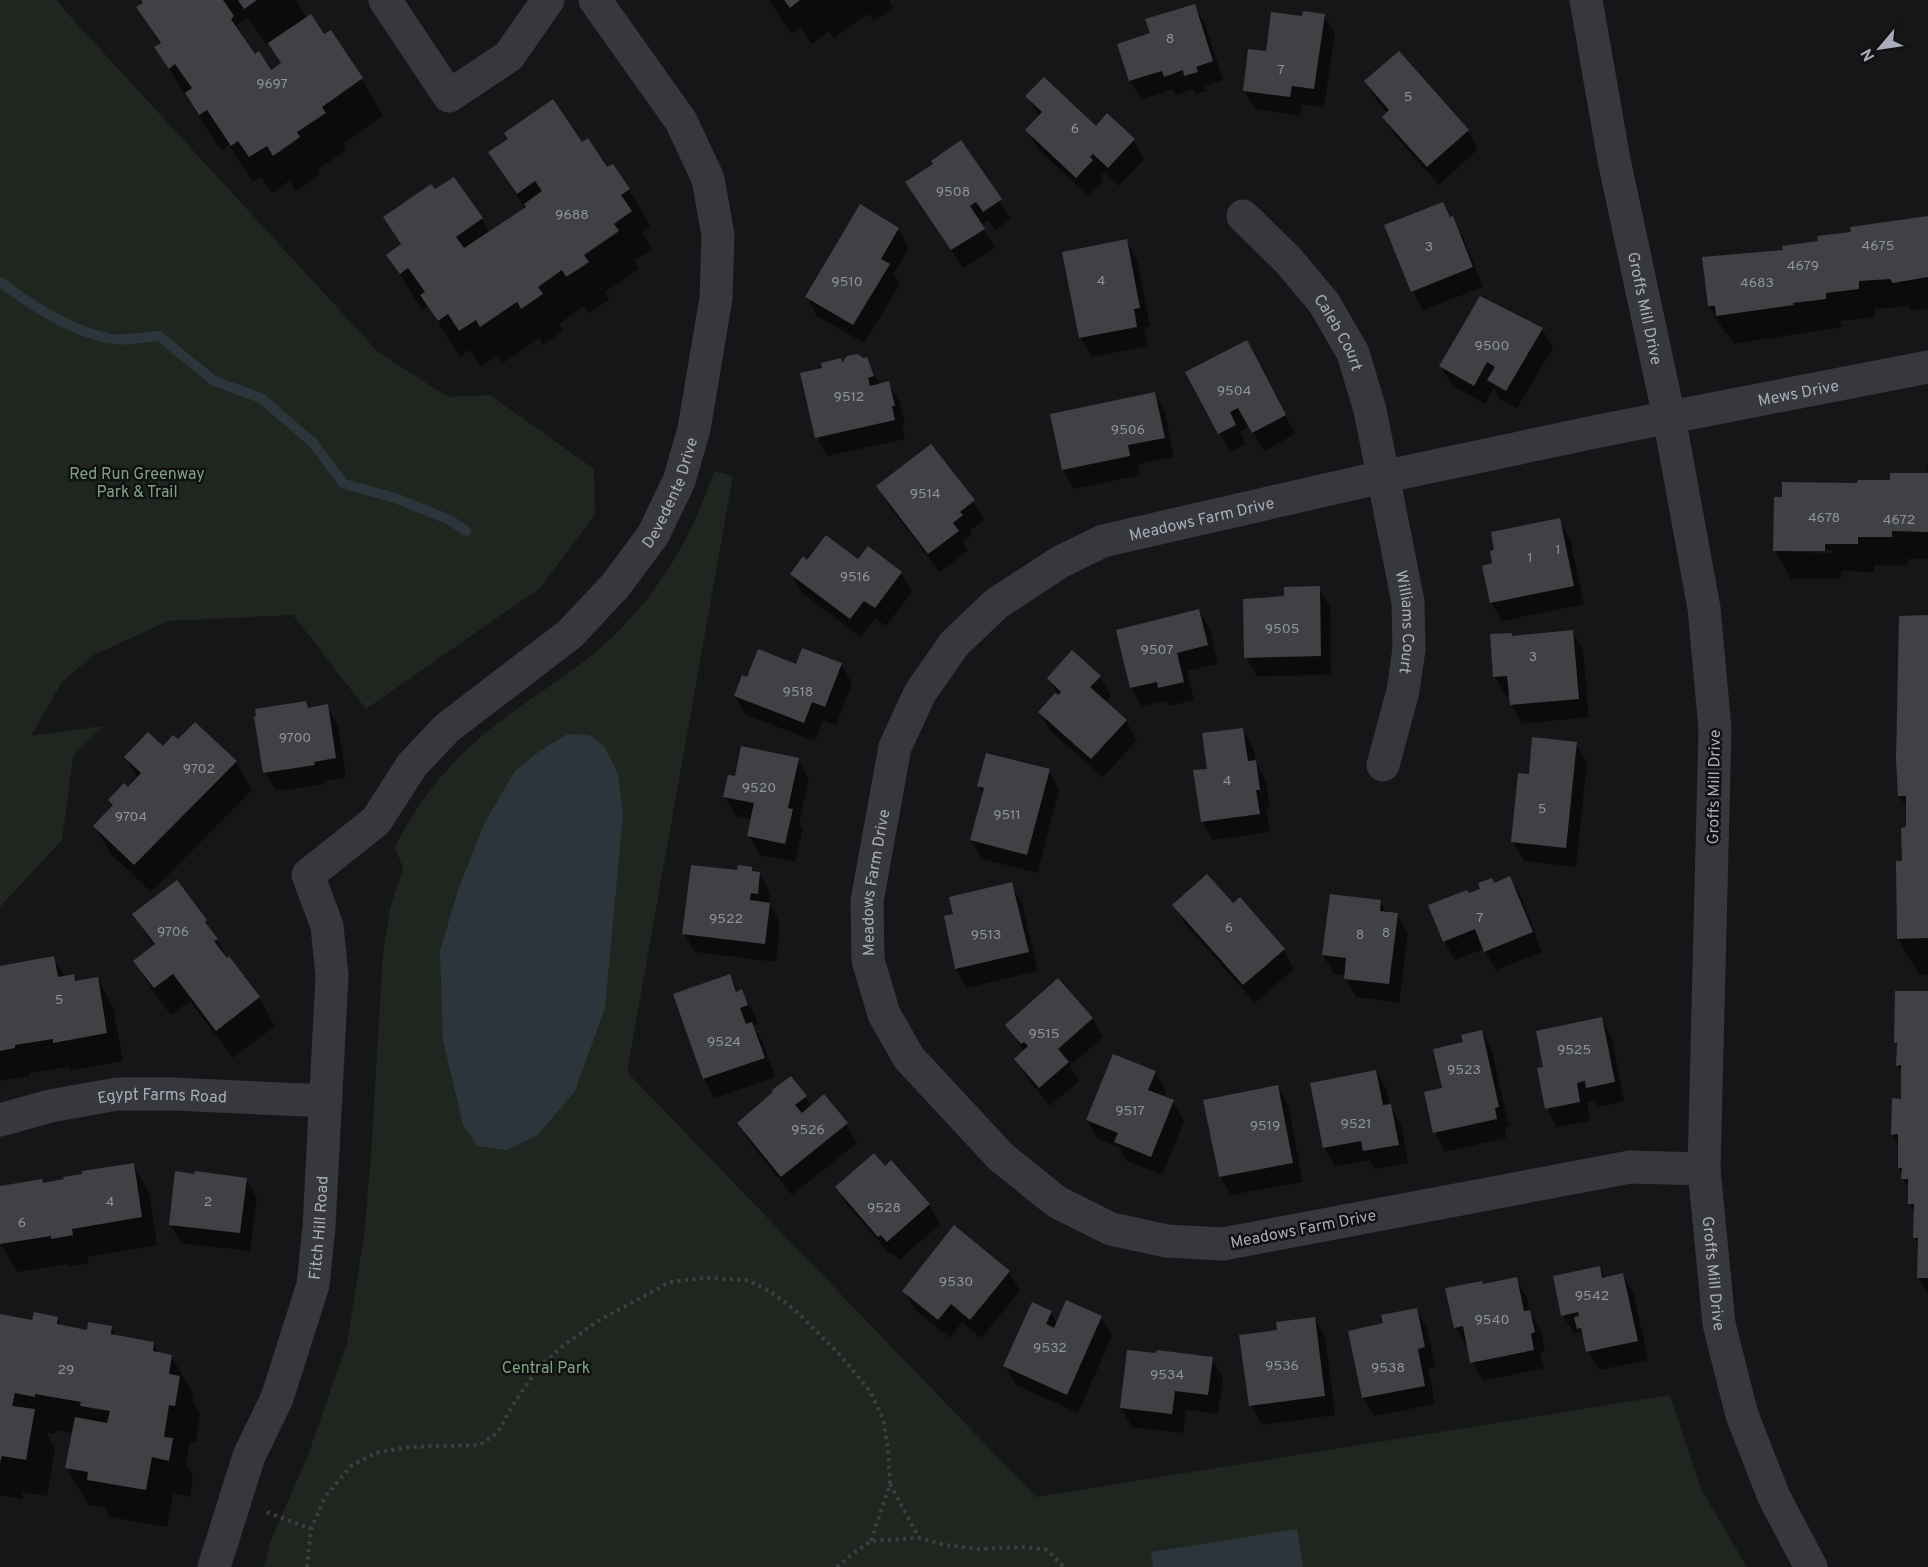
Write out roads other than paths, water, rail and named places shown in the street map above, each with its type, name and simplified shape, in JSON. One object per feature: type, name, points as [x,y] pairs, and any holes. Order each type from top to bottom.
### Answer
[{"type":"street","points":[[385,0],[449,96],[509,56],[548,0]]},
{"type":"street","name":"Devedente Drive","points":[[308,876],[376,821],[412,765],[447,728],[570,634],[615,586],[653,535],[679,481],[694,429],[716,298],[718,235],[708,179],[681,121],[595,0]]},
{"type":"street","name":"Groffs Mill Drive","points":[[1587,0],[1614,160],[1669,417],[1704,608],[1715,729],[1704,1169],[1719,1324],[1742,1415],[1774,1497],[1811,1567]]},
{"type":"street","name":"Caleb Court","points":[[1243,216],[1288,260],[1324,303],[1353,352],[1370,410],[1382,477]]},
{"type":"street","name":"Mews Drive","points":[[1669,417],[1928,367]]},
{"type":"street","name":"Meadows Farm Drive","points":[[1669,417],[1382,477],[1103,540],[1060,562],[996,604],[954,644],[920,693],[895,747],[867,901],[868,960],[884,1014],[909,1058],[1001,1157],[1057,1202],[1111,1229],[1167,1241],[1223,1244],[1630,1167],[1704,1169]]},
{"type":"street","name":"Williams Court","points":[[1382,477],[1408,602],[1408,637],[1403,691],[1383,765]]},
{"type":"street","name":"Fitch Hill Road","points":[[214,1567],[249,1456],[277,1398],[313,1285],[319,1227],[332,976],[327,926],[308,876]]},
{"type":"street","name":"Egypt Farms Road","points":[[0,1120],[50,1106],[117,1094],[173,1094],[326,1101]]},
{"type":"waterway","points":[[0,282],[51,316],[78,329],[120,340],[159,336],[214,381],[261,398],[313,443],[344,484],[395,498],[450,520],[466,531]]},
{"type":"park label","name":"Red Run Greenway Park & Trail","points":[[137,482]]},
{"type":"park label","name":"Central Park","points":[[546,1367]]}]
